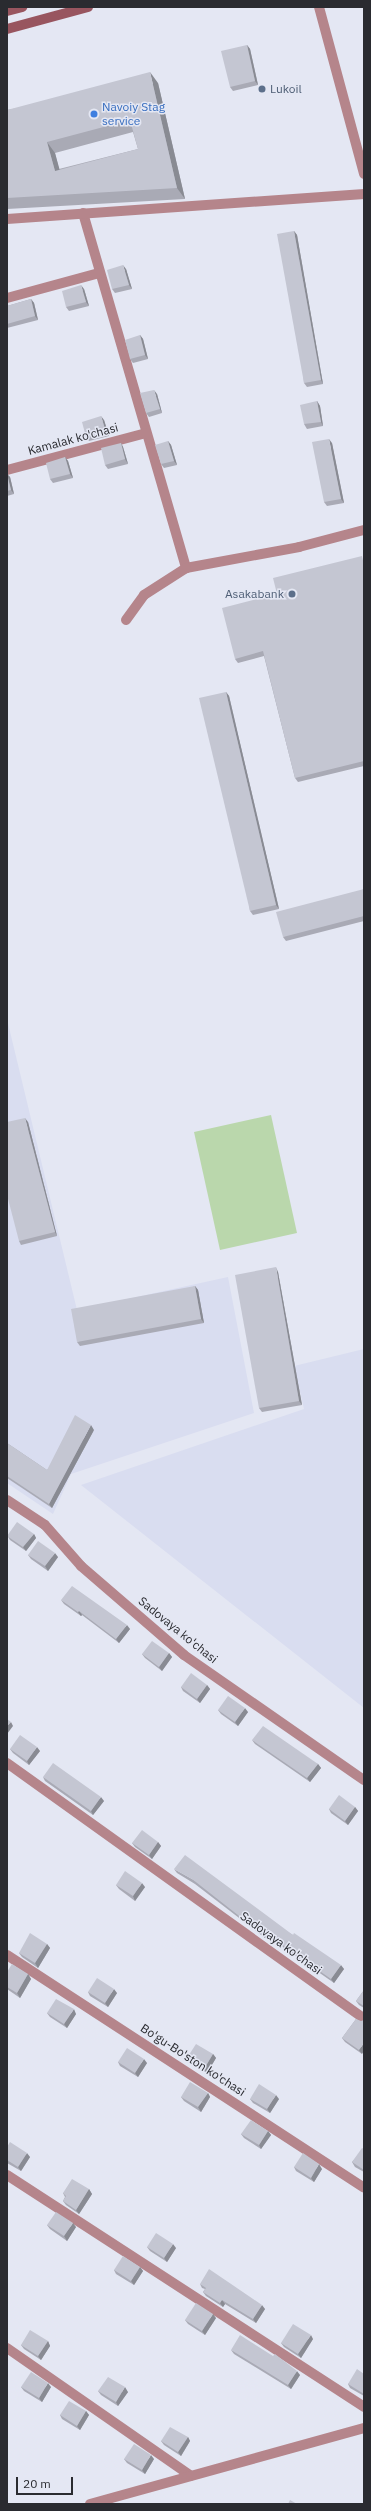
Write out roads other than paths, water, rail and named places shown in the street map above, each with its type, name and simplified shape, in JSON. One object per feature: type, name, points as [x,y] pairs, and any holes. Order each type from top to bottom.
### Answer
[{"type":"street","points":[[7,11],[22,7]]},
{"type":"street","points":[[7,29],[88,7]]},
{"type":"street","points":[[319,7],[364,174]]},
{"type":"street","points":[[7,219],[364,194]]},
{"type":"street","points":[[83,213],[99,273],[186,568]]},
{"type":"street","points":[[7,298],[99,273]]},
{"type":"street","name":"Kamalak ko'chasi","points":[[7,470],[146,433]]},
{"type":"street","points":[[126,620],[144,595],[186,568],[299,547],[364,530]]},
{"type":"street","name":"Sadovaya ko'chasi","points":[[7,1500],[45,1525],[81,1566],[184,1655],[364,1780]]},
{"type":"street","name":"Sadovaya ko'chasi","points":[[7,1763],[364,2018]]},
{"type":"street","name":"Bo'gu-Bo'ston ko'chasi","points":[[7,1955],[364,2188]]},
{"type":"street","points":[[7,2175],[364,2407]]},
{"type":"street","points":[[7,2348],[191,2476]]},
{"type":"street","points":[[90,2504],[364,2428]]},
{"type":"place","name":"Lukoil","points":[[262,89]]},
{"type":"place","name":"Navoiy Stag service","points":[[94,114]]},
{"type":"place","name":"Asakabank","points":[[292,594]]}]
